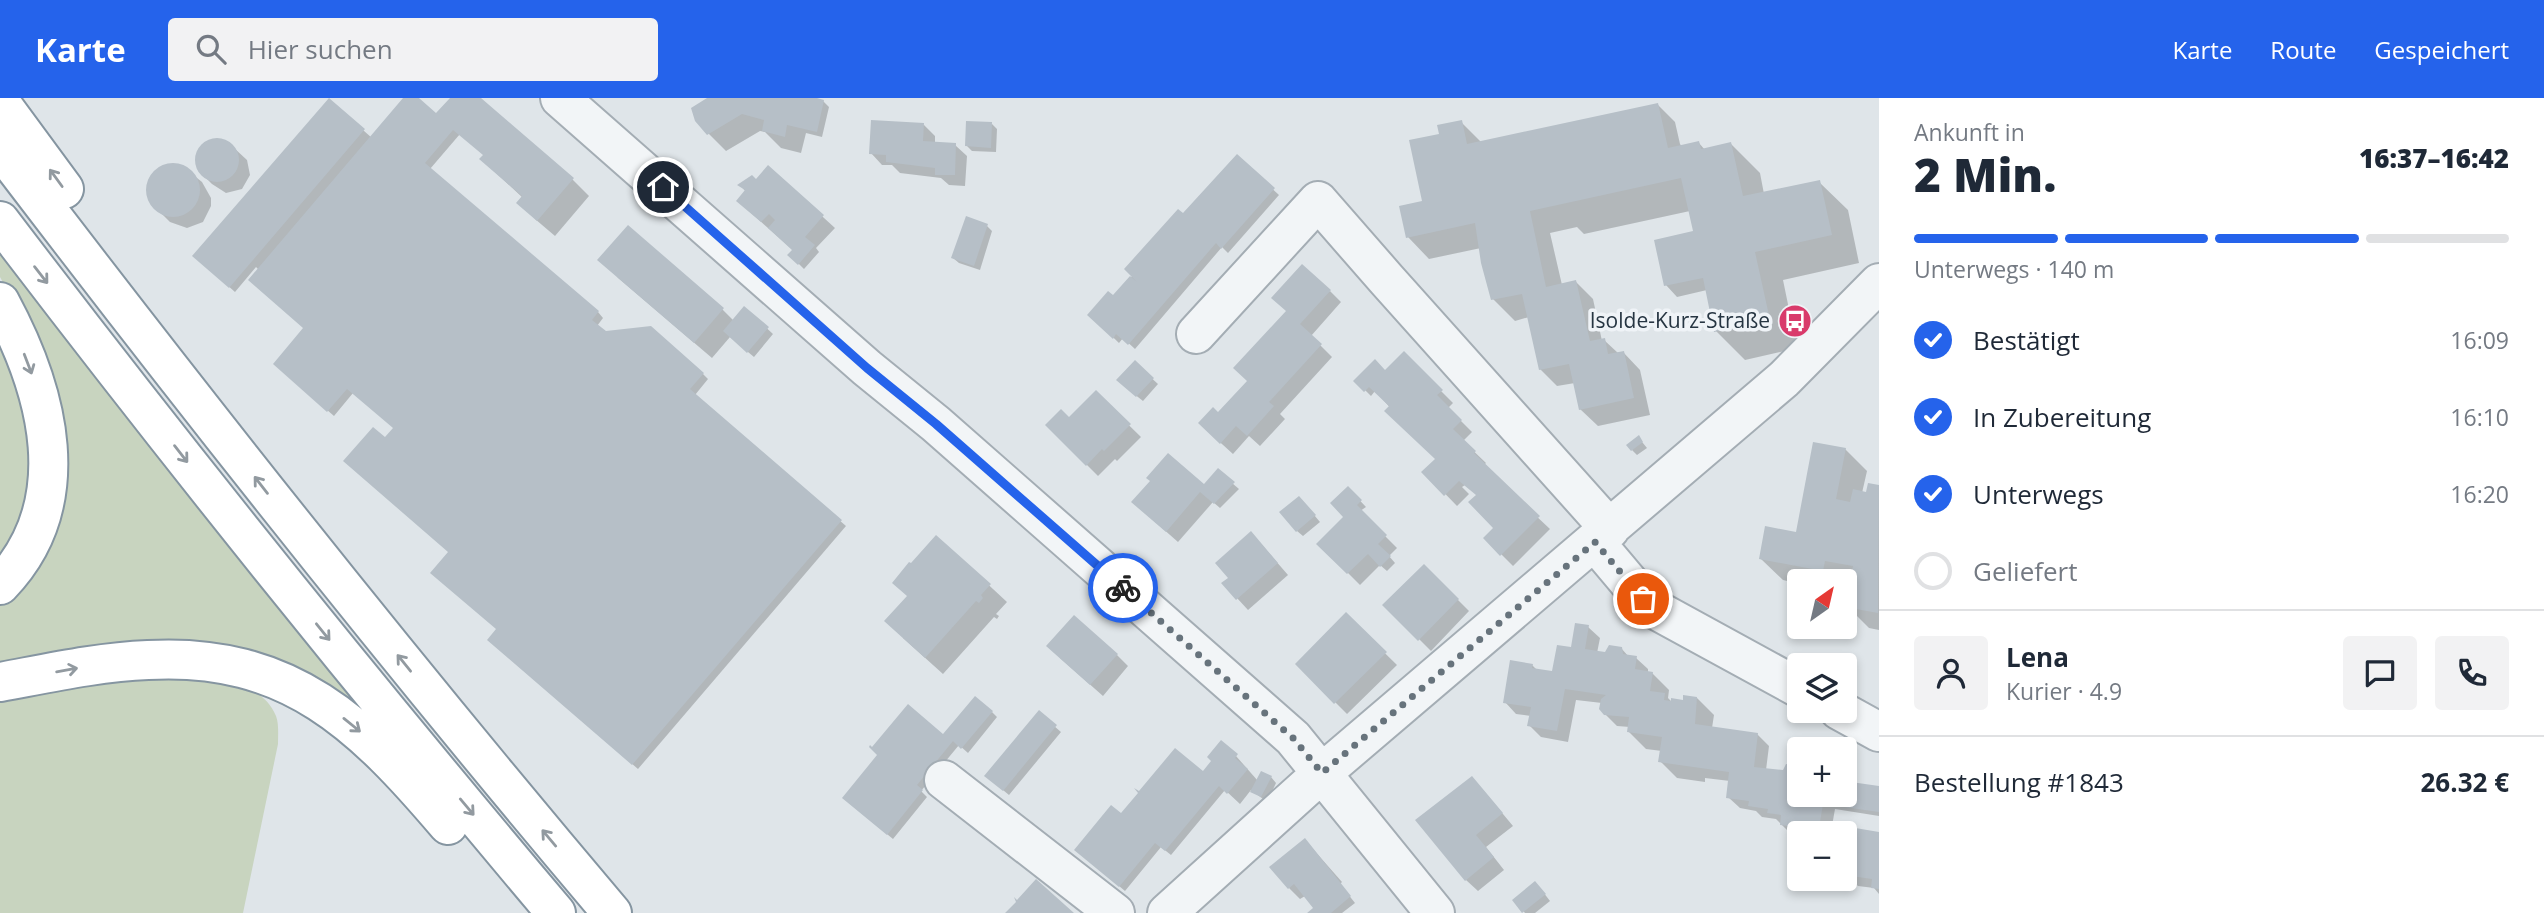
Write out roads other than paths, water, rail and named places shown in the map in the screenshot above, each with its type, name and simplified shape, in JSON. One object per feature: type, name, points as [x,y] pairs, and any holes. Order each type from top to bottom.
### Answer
[{"type":"highway","points":[[0,102],[86,219],[150,344]]},
{"type":"highway","points":[[0,148],[150,344],[400,659],[612,913]]},
{"type":"highway","points":[[0,220],[127,386],[360,679],[556,913]]},
{"type":"highway","points":[[0,302],[20,343],[37,390],[48,443],[49,472],[44,505],[36,531],[22,556],[0,585]]},
{"type":"highway","points":[[0,682],[112,663],[178,659],[228,664],[279,679],[328,707],[372,742],[423,796],[523,913]]},
{"type":"street","points":[[559,98],[1293,738],[1435,913]]},
{"type":"street","points":[[1196,334],[1318,201],[1602,536],[1643,599],[1658,611],[1787,681]]},
{"type":"street","points":[[1167,913],[1322,773],[1784,379],[1879,283]]},
{"type":"street","points":[[1857,720],[1879,732]]},
{"type":"street","points":[[944,780],[1115,913]]},
{"type":"place","name":"Isolde-Kurz-Straße","points":[[1795,321]]}]
